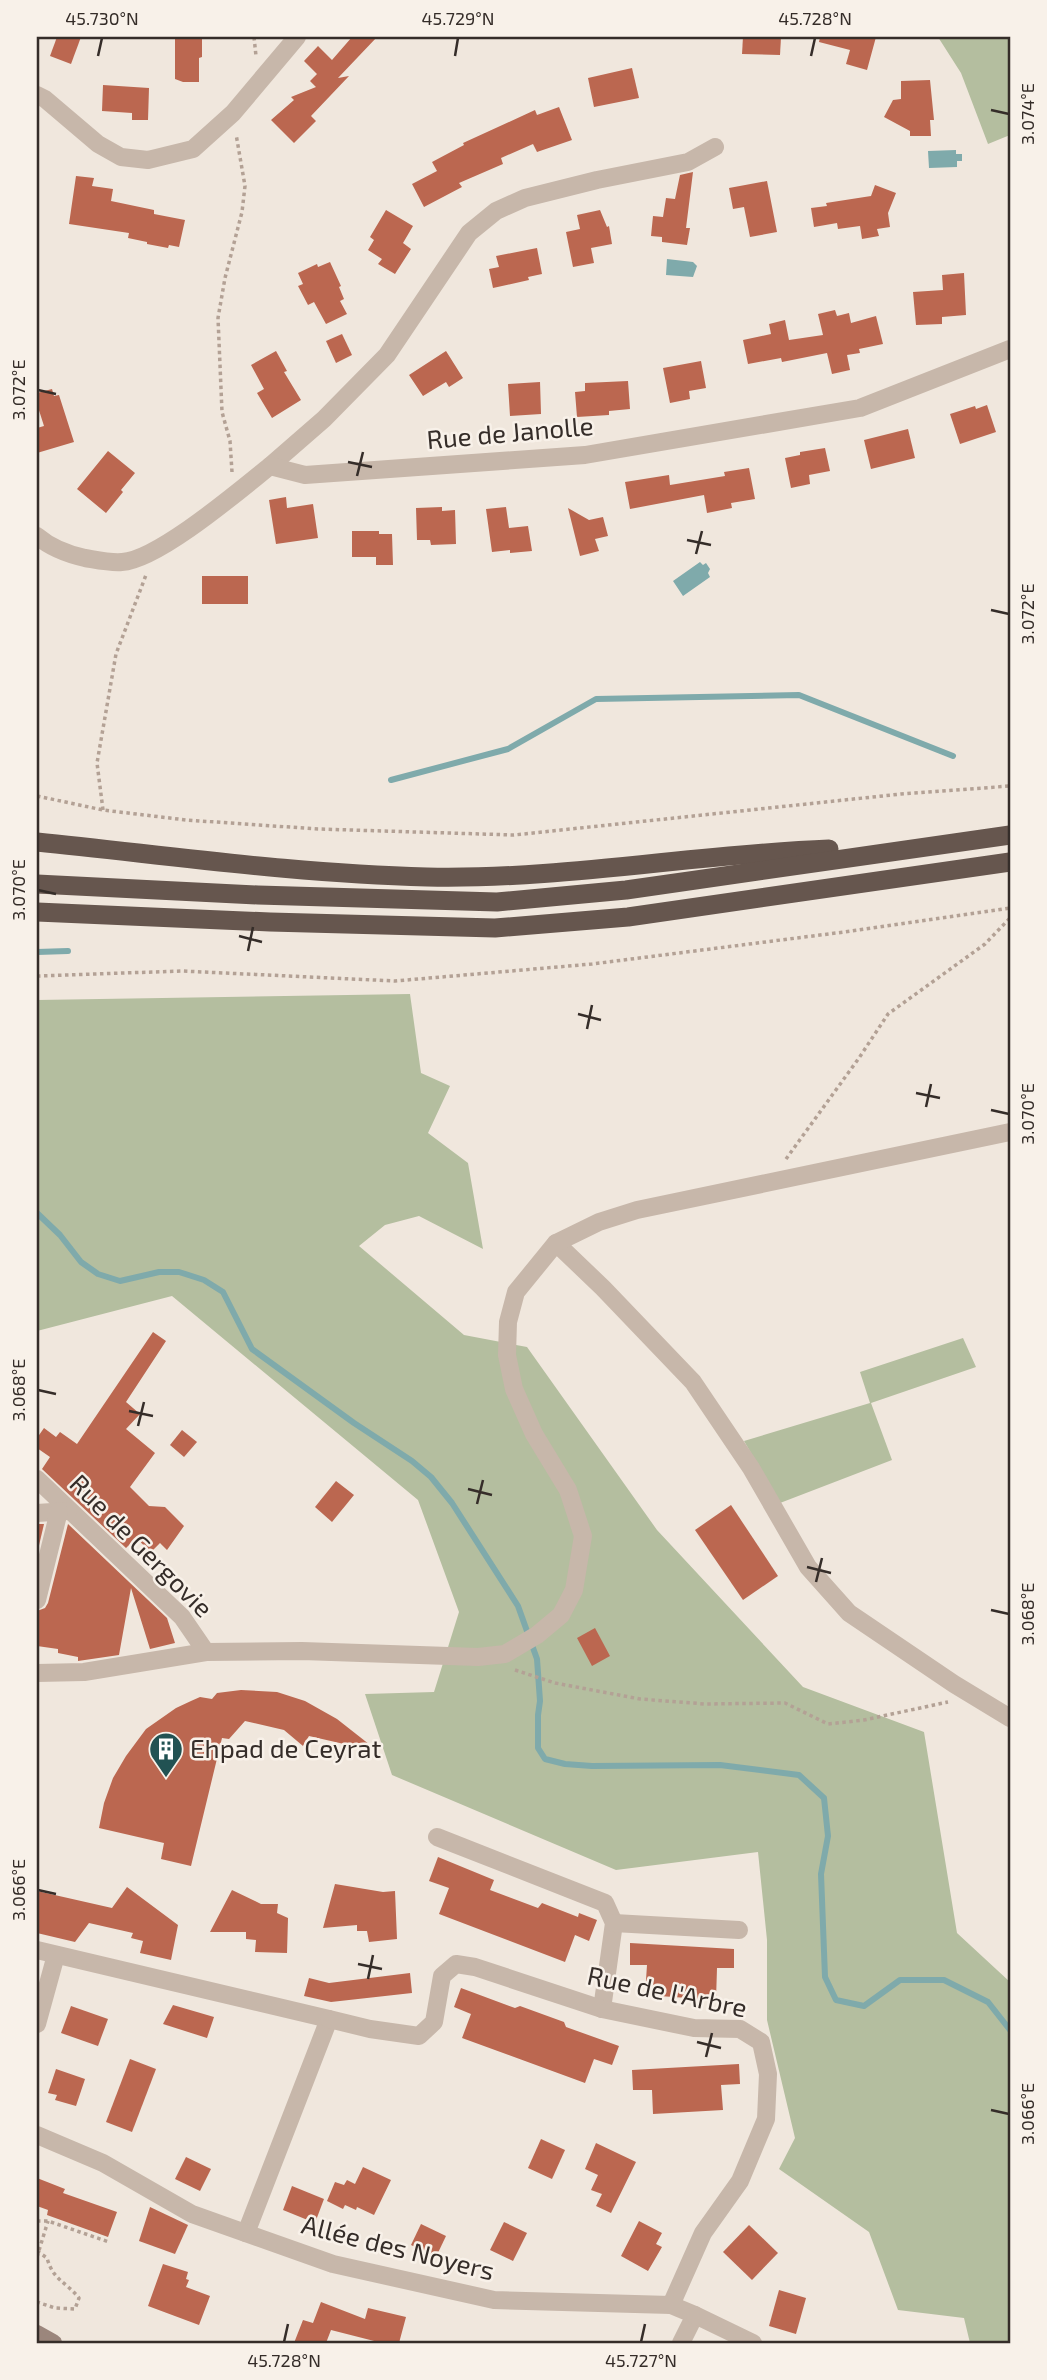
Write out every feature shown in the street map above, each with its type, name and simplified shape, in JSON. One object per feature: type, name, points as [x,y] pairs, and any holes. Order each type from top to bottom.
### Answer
[{"type":"highway","points":[[37,884],[258,895],[496,902],[626,890],[1010,835]]},
{"type":"highway","points":[[37,842],[308,870],[428,877],[551,874],[767,851],[924,846]]},
{"type":"highway","points":[[37,912],[495,929],[628,917],[1010,862]]},
{"type":"main road","points":[[37,2334],[53,2343]]},
{"type":"street","points":[[37,94],[98,144],[121,157],[148,160],[193,149],[233,113],[297,37]]},
{"type":"street","points":[[37,536],[47,545],[71,555],[95,559],[124,562],[151,552],[197,523],[234,495],[324,419],[387,355],[469,233],[496,211],[525,198],[688,162],[715,147]]},
{"type":"street","name":"Rue de Janolle","points":[[270,467],[305,475],[585,455],[860,408],[1010,349]]},
{"type":"street","points":[[37,1673],[84,1672],[206,1652],[302,1651],[478,1657],[505,1654],[537,1635],[561,1615],[574,1590],[583,1536],[568,1490],[534,1434],[514,1389],[507,1355],[508,1322],[516,1292],[556,1243],[599,1222],[637,1210],[1010,1132]]},
{"type":"street","points":[[556,1243],[603,1287],[693,1382],[751,1468],[808,1567],[849,1613],[1010,1718]]},
{"type":"street","name":"Rue de Gergovie","points":[[37,1479],[64,1511],[183,1617],[206,1652]]},
{"type":"street","points":[[37,1513],[64,1511],[37,1600]]},
{"type":"street","points":[[436,1837],[605,1903],[614,1923],[602,2009]]},
{"type":"street","points":[[614,1923],[739,1930]]},
{"type":"street","points":[[37,1950],[328,2019],[246,2233]]},
{"type":"street","points":[[37,2024],[56,1955]]},
{"type":"street","name":"Rue de l'Arbre","points":[[328,2019],[369,2029],[419,2036],[434,2022],[442,1976],[456,1964],[602,2009],[694,2028],[740,2029],[761,2042],[768,2074],[766,2119],[740,2181],[703,2233],[671,2305]]},
{"type":"street","name":"Allée des Noyers","points":[[37,2135],[103,2163],[192,2214],[333,2264],[494,2300],[671,2305],[753,2343]]},
{"type":"street","points":[[681,2343],[695,2315]]},
{"type":"path","points":[[233,113],[244,186],[242,212],[218,318],[222,412],[230,441],[234,495]]},
{"type":"path","points":[[103,810],[97,763],[116,654],[143,585],[151,552]]},
{"type":"path","points":[[37,796],[103,810],[186,820],[514,835],[901,794],[1010,786]]},
{"type":"path","points":[[37,976],[182,971],[395,981],[592,964],[1010,908]]},
{"type":"path","points":[[771,1181],[888,1014],[985,944],[1010,918]]},
{"type":"path","points":[[526,1674],[551,1682],[640,1699],[705,1704],[785,1703],[828,1724],[864,1720],[974,1696]]},
{"type":"path","points":[[37,2221],[48,2221],[109,2242]]},
{"type":"path","points":[[37,2302],[55,2308],[75,2309],[79,2298],[51,2273],[47,2258],[37,2253],[48,2221]]},
{"type":"green space","points":[[938,37],[1010,37],[1010,135],[988,144],[961,73]]},
{"type":"green space","points":[[410,994],[421,1073],[450,1086],[428,1133],[468,1163],[483,1249],[419,1216],[385,1225],[359,1246],[464,1335],[527,1347],[657,1530],[803,1687],[924,1732],[957,1933],[1010,1982],[1010,2343],[970,2343],[964,2318],[898,2310],[869,2232],[779,2169],[795,2138],[767,2020],[767,1940],[758,1852],[616,1870],[392,1775],[365,1694],[434,1692],[459,1612],[418,1500],[172,1296],[37,1331],[37,1000]]},
{"type":"green space","points":[[963,1338],[976,1367],[871,1403],[892,1460],[780,1503],[744,1441],[870,1403],[860,1372]]},
{"type":"water","points":[[956,150],[956,154],[962,154],[962,161],[957,161],[957,167],[929,168],[928,151]]},
{"type":"water","points":[[667,259],[693,262],[697,266],[693,277],[666,275]]},
{"type":"water","points":[[700,562],[703,565],[706,563],[710,569],[710,577],[683,596],[673,581]]},
{"type":"building","points":[[57,37],[81,37],[71,64],[50,56]]},
{"type":"building","points":[[175,37],[202,37],[199,82],[175,79]]},
{"type":"building","points":[[352,37],[377,37],[338,78],[349,76],[311,116],[316,121],[294,143],[271,120],[294,100],[291,97],[316,87],[310,81],[317,74],[304,61],[318,46],[332,60]]},
{"type":"building","points":[[743,37],[781,37],[780,55],[742,54]]},
{"type":"building","points":[[820,37],[876,37],[867,70],[846,64],[850,50],[819,42]]},
{"type":"building","points":[[632,68],[639,98],[594,107],[588,78]]},
{"type":"building","points":[[930,80],[934,120],[930,120],[931,136],[910,136],[910,131],[884,117],[893,100],[901,99],[901,81]]},
{"type":"building","points":[[103,85],[149,88],[148,120],[132,120],[132,113],[102,111]]},
{"type":"building","points":[[559,107],[572,140],[537,152],[533,144],[501,158],[503,164],[459,183],[462,187],[424,207],[412,184],[437,171],[432,162],[464,145],[463,143],[535,110],[537,115]]},
{"type":"building","points":[[693,172],[686,228],[690,228],[687,245],[662,242],[662,237],[651,236],[653,216],[663,217],[666,198],[675,199],[680,175]]},
{"type":"building","points":[[76,176],[94,178],[92,186],[113,189],[111,201],[185,220],[179,247],[147,244],[128,238],[129,233],[69,224]]},
{"type":"building","points":[[767,181],[777,232],[750,237],[744,207],[733,209],[729,188]]},
{"type":"building","points":[[875,185],[896,193],[888,213],[890,227],[877,229],[879,236],[862,239],[860,226],[838,229],[837,223],[814,227],[811,208],[871,196]]},
{"type":"building","points":[[386,210],[413,226],[403,243],[411,249],[395,274],[378,264],[382,259],[368,250],[374,240],[370,237]]},
{"type":"building","points":[[600,210],[607,227],[609,226],[612,244],[591,248],[594,263],[573,267],[566,232],[580,229],[577,215]]},
{"type":"building","points":[[537,248],[542,274],[528,277],[529,280],[493,288],[489,269],[499,267],[496,256]]},
{"type":"building","points":[[330,262],[341,286],[339,287],[344,299],[340,301],[347,314],[326,324],[314,302],[308,305],[298,286],[303,284],[298,273],[317,264],[318,267]]},
{"type":"building","points":[[964,273],[966,315],[942,317],[942,324],[916,325],[913,292],[943,290],[942,275]]},
{"type":"building","points":[[835,310],[837,316],[849,313],[851,323],[876,316],[883,344],[859,349],[860,353],[847,355],[850,370],[832,374],[827,353],[782,362],[781,358],[748,364],[743,340],[771,334],[769,324],[785,320],[789,340],[823,335],[818,314]]},
{"type":"building","points":[[342,334],[352,355],[336,363],[326,341]]},
{"type":"building","points":[[276,351],[287,371],[284,372],[301,400],[272,418],[257,393],[264,389],[251,365]]},
{"type":"building","points":[[446,351],[463,378],[449,387],[446,382],[423,396],[409,375]]},
{"type":"building","points":[[701,361],[706,388],[689,391],[690,399],[670,403],[663,368]]},
{"type":"building","points":[[628,381],[630,409],[609,411],[609,415],[577,417],[575,392],[585,391],[585,383]]},
{"type":"building","points":[[540,382],[541,414],[510,416],[508,384]]},
{"type":"building","points":[[52,389],[54,396],[59,395],[74,442],[37,453],[37,428],[44,426],[37,404],[37,393]]},
{"type":"building","points":[[987,405],[996,432],[960,444],[950,414]]},
{"type":"building","points":[[908,429],[915,458],[871,469],[864,440]]},
{"type":"building","points":[[825,448],[830,471],[809,475],[810,484],[791,488],[785,458],[800,455],[800,452]]},
{"type":"building","points":[[108,451],[135,473],[106,513],[77,489]]},
{"type":"building","points":[[749,468],[755,499],[731,503],[732,508],[707,513],[704,495],[630,509],[625,482],[669,475],[670,485],[725,476],[724,472]]},
{"type":"building","points":[[286,497],[287,508],[313,504],[318,538],[276,544],[269,500]]},
{"type":"building","points":[[442,507],[442,511],[455,510],[456,544],[431,545],[430,540],[417,540],[416,508]]},
{"type":"building","points":[[506,507],[509,528],[528,526],[532,551],[492,552],[486,509]]},
{"type":"building","points":[[568,508],[589,520],[603,517],[608,536],[595,539],[599,551],[580,556]]},
{"type":"building","points":[[352,531],[392,534],[393,565],[376,565],[376,557],[352,557]]},
{"type":"building","points":[[202,576],[248,576],[248,604],[202,604]]},
{"type":"building","points":[[153,1332],[166,1341],[126,1402],[140,1414],[126,1429],[155,1453],[130,1487],[149,1506],[165,1507],[184,1526],[167,1550],[160,1543],[151,1552],[136,1538],[126,1548],[42,1469],[50,1457],[37,1448],[37,1438],[44,1428],[56,1437],[60,1432],[77,1444]]},
{"type":"building","points":[[182,1430],[197,1442],[184,1457],[170,1445]]},
{"type":"building","points":[[336,1481],[354,1495],[332,1522],[315,1507]]},
{"type":"building","points":[[731,1505],[778,1576],[743,1600],[695,1530]]},
{"type":"building","points":[[37,1524],[44,1524],[37,1554]]},
{"type":"building","points":[[68,1524],[167,1618],[175,1643],[150,1649],[131,1588],[119,1655],[78,1661],[78,1657],[58,1653],[58,1649],[37,1646],[37,1611],[45,1608],[48,1603]]},
{"type":"building","points":[[595,1628],[610,1656],[592,1666],[577,1638]]},
{"type":"building","name":"Ehpad de Ceyrat","points":[[241,1690],[277,1692],[305,1701],[337,1719],[379,1752],[309,1736],[303,1746],[284,1730],[245,1721],[229,1739],[222,1738],[191,1866],[161,1859],[164,1843],[99,1828],[113,1778],[146,1729],[176,1708],[200,1697],[212,1699],[217,1693]]},
{"type":"building","points":[[438,1857],[494,1880],[490,1890],[538,1908],[542,1903],[578,1917],[579,1913],[597,1920],[589,1941],[575,1935],[565,1962],[439,1914],[449,1888],[429,1881]]},
{"type":"building","points":[[335,1884],[383,1892],[395,1891],[397,1939],[369,1942],[367,1931],[357,1931],[357,1925],[323,1928]]},
{"type":"building","points":[[127,1887],[178,1925],[171,1960],[140,1953],[143,1941],[131,1938],[133,1933],[89,1923],[75,1942],[37,1933],[37,1891],[112,1908]]},
{"type":"building","points":[[232,1890],[261,1904],[278,1904],[277,1913],[288,1918],[287,1953],[255,1952],[256,1940],[246,1939],[246,1932],[210,1932]]},
{"type":"building","points":[[630,1943],[734,1949],[734,1968],[717,1968],[716,2000],[645,1995],[647,1965],[630,1965]]},
{"type":"building","points":[[410,1973],[412,1993],[331,2002],[304,1996],[309,1978],[329,1983]]},
{"type":"building","points":[[461,1988],[564,2022],[566,2027],[619,2046],[612,2065],[594,2059],[585,2083],[462,2038],[471,2014],[454,2007]]},
{"type":"building","points":[[173,2005],[214,2017],[207,2038],[163,2024]]},
{"type":"building","points":[[71,2006],[108,2019],[98,2046],[61,2033]]},
{"type":"building","points":[[130,2059],[156,2069],[132,2132],[106,2122]]},
{"type":"building","points":[[739,2064],[740,2084],[721,2085],[723,2110],[653,2114],[652,2090],[633,2090],[632,2070]]},
{"type":"building","points":[[56,2069],[85,2079],[76,2106],[55,2100],[57,2095],[48,2093]]},
{"type":"building","points":[[541,2139],[565,2150],[552,2179],[528,2168]]},
{"type":"building","points":[[596,2143],[636,2162],[611,2213],[596,2206],[602,2194],[591,2190],[598,2175],[585,2169]]},
{"type":"building","points":[[186,2157],[211,2169],[200,2191],[175,2179]]},
{"type":"building","points":[[363,2167],[391,2180],[374,2215],[357,2207],[356,2210],[345,2205],[343,2209],[327,2201],[335,2182],[344,2185],[347,2180],[355,2184]]},
{"type":"building","points":[[37,2178],[65,2189],[63,2193],[117,2212],[108,2237],[47,2215],[48,2210],[37,2206]]},
{"type":"building","points":[[292,2186],[324,2199],[315,2223],[283,2210]]},
{"type":"building","points":[[150,2207],[188,2225],[175,2254],[139,2241]]},
{"type":"building","points":[[639,2221],[662,2233],[656,2244],[662,2247],[648,2271],[621,2256]]},
{"type":"building","points":[[504,2222],[527,2233],[513,2261],[490,2250]]},
{"type":"building","points":[[421,2224],[446,2236],[436,2257],[411,2245]]},
{"type":"building","points":[[749,2225],[778,2253],[752,2280],[723,2252]]},
{"type":"building","points":[[163,2264],[188,2272],[186,2287],[210,2296],[199,2325],[148,2306]]},
{"type":"building","points":[[779,2290],[806,2298],[796,2334],[769,2326]]},
{"type":"building","points":[[321,2302],[365,2319],[368,2308],[406,2317],[399,2343],[382,2343],[331,2330],[326,2343],[294,2343],[303,2320],[313,2323]]},
{"type":"waterway","points":[[391,780],[508,749],[596,699],[799,695],[953,756]]},
{"type":"waterway","points":[[37,952],[68,951]]},
{"type":"waterway","points":[[37,1213],[60,1235],[81,1262],[98,1274],[120,1281],[159,1272],[179,1272],[204,1280],[223,1292],[252,1349],[431,1477],[452,1503],[518,1606],[537,1659],[540,1701],[538,1748],[545,1759],[592,1766],[720,1765],[799,1775],[824,1798],[828,1836],[821,1874],[825,1977],[836,2000],[864,2006],[900,1980],[944,1980],[988,2002],[1010,2030]]},
{"type":"place","name":"Ehpad de Ceyrat","points":[[166,1779]]}]
